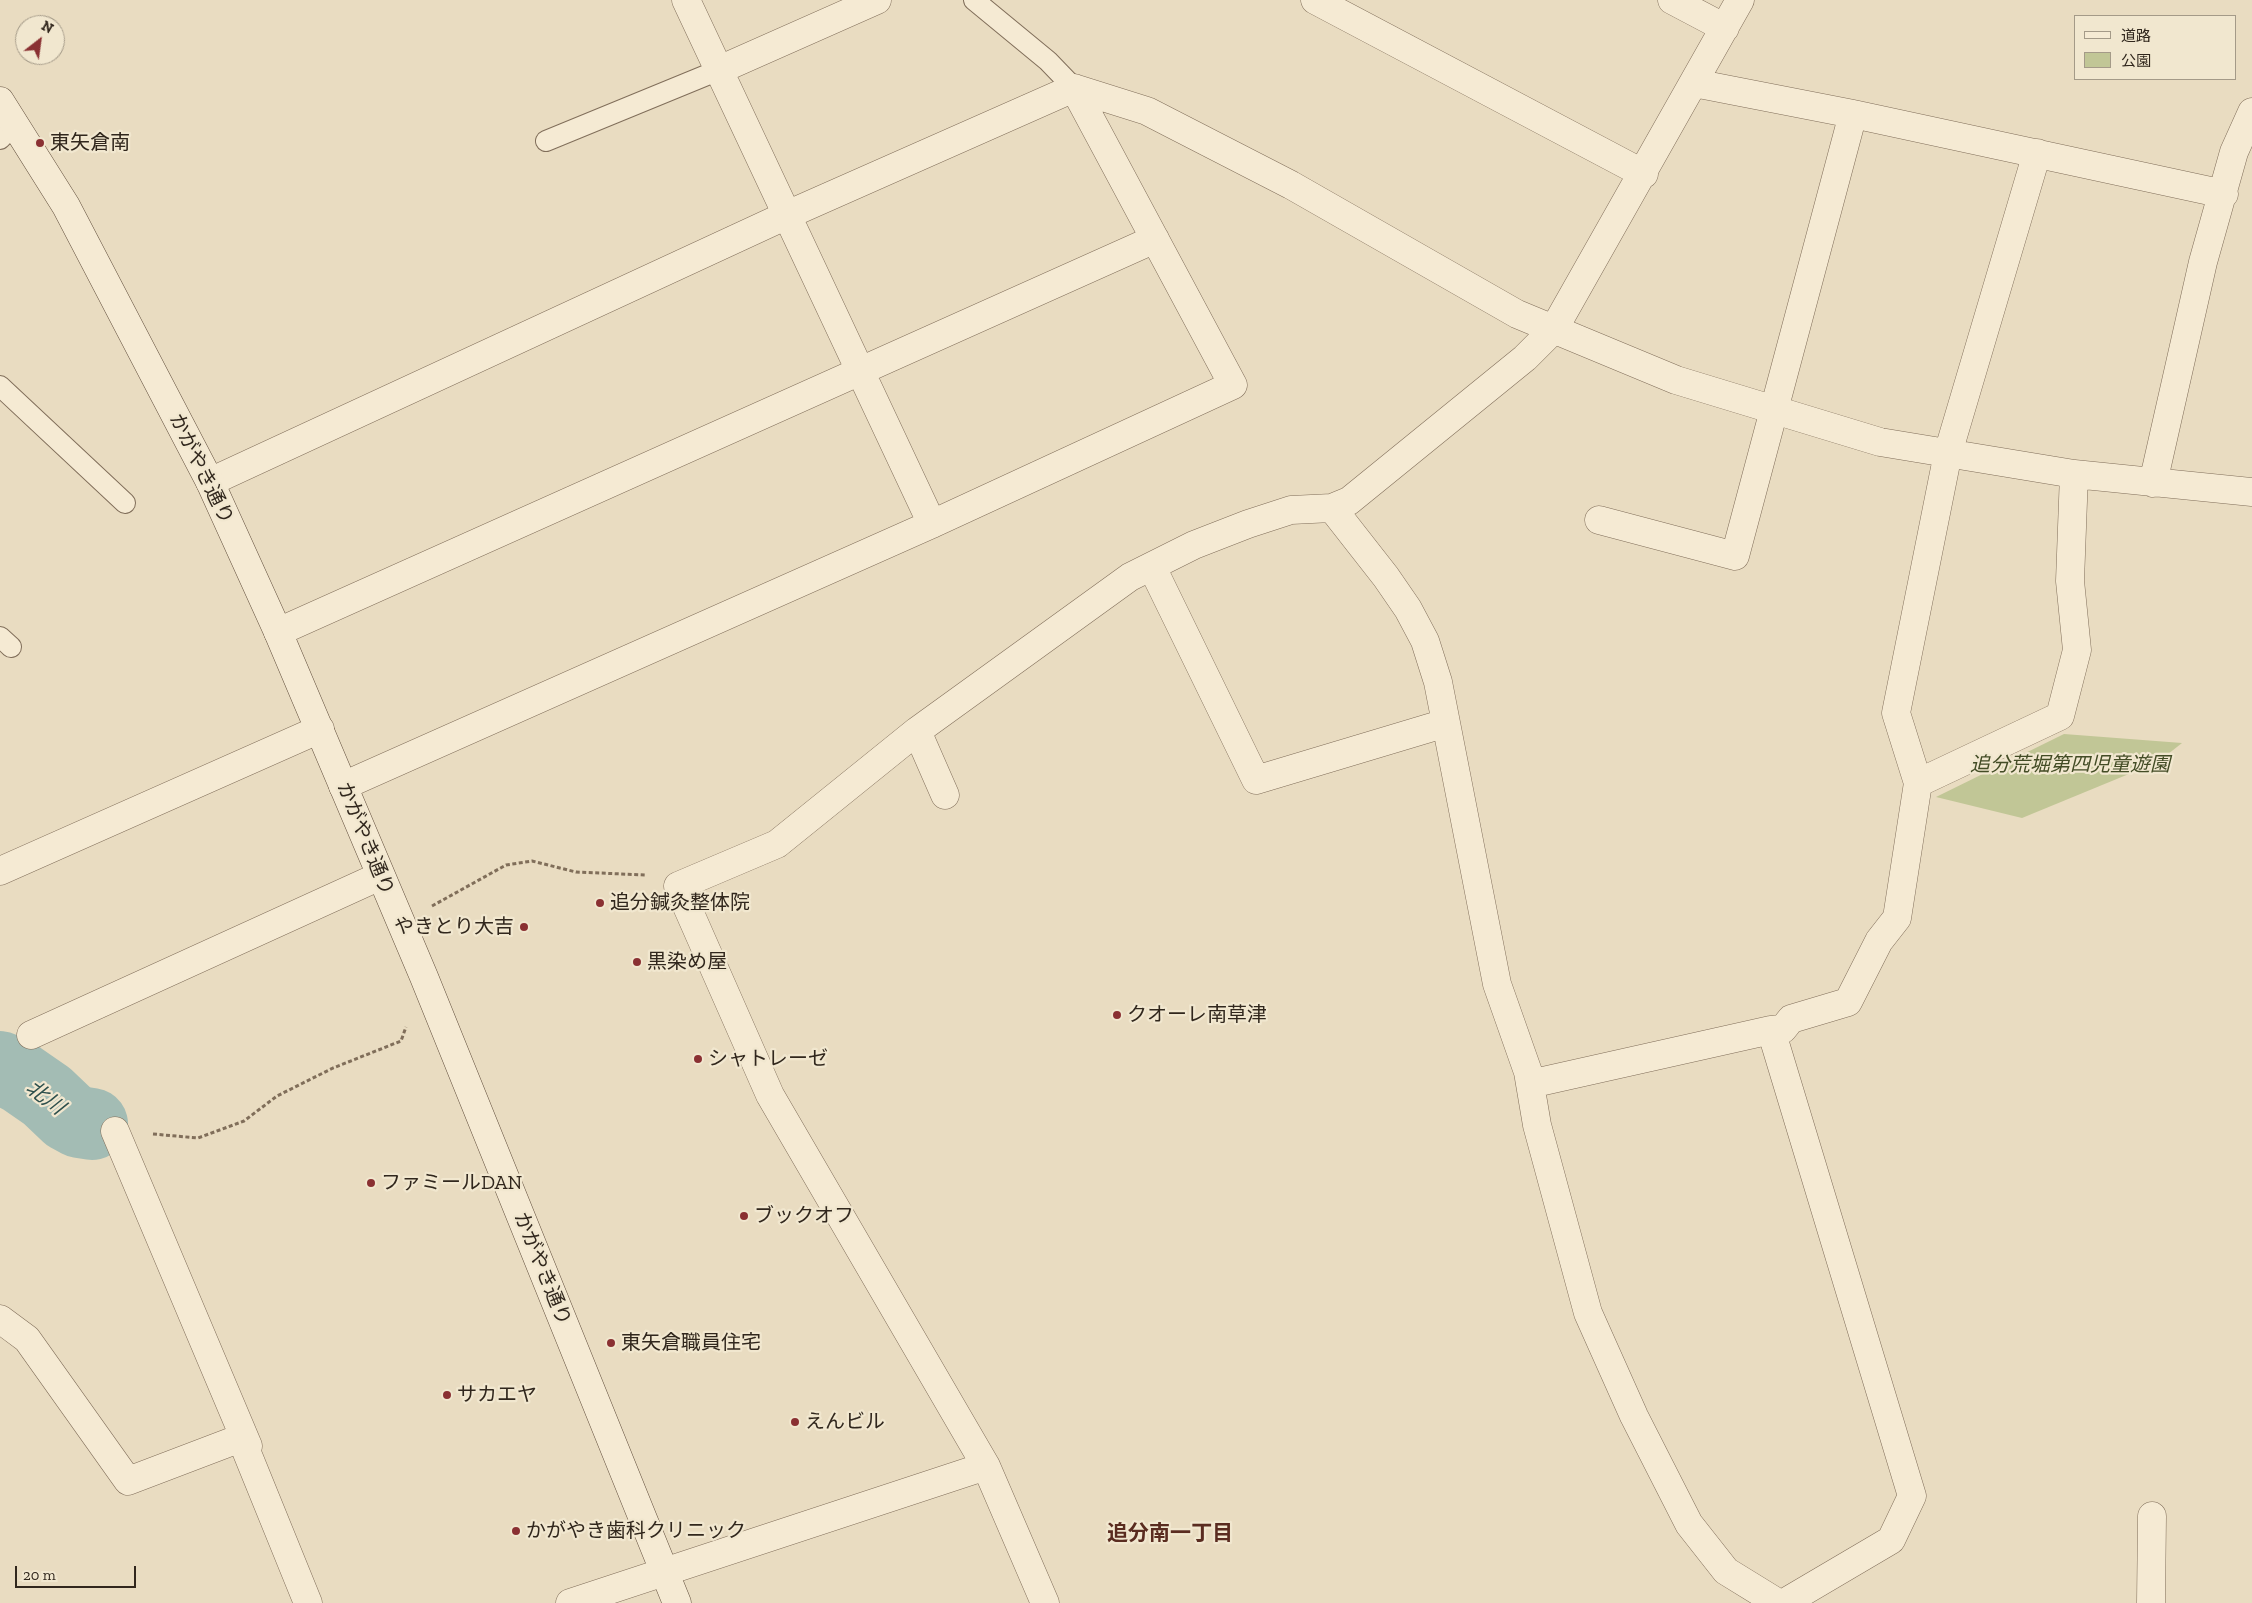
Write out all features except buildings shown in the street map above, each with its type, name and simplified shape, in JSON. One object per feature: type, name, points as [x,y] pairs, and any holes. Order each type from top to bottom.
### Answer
[{"type":"street","points":[[686,0],[932,524]]},
{"type":"street","points":[[719,70],[877,0]]},
{"type":"street","points":[[1315,0],[1644,174]]},
{"type":"street","points":[[1672,0],[1725,28]]},
{"type":"street","points":[[1045,1603],[986,1466],[770,1095],[678,886],[777,844],[917,731],[1106,593],[1194,545],[1248,524],[1291,510],[1332,508],[1349,500],[1412,452],[1525,358],[1554,329],[1644,174],[1740,0]]},
{"type":"street","points":[[1694,83],[1853,114],[2224,194]]},
{"type":"street","points":[[344,786],[932,524],[1234,385],[1074,88]]},
{"type":"street","points":[[210,482],[787,215],[1074,88],[1147,111],[1291,185],[1517,314],[1676,380],[1880,442],[2074,474],[2252,492]]},
{"type":"street","name":"かがやき通り","points":[[0,101],[8,131],[66,206],[210,482],[278,632],[424,977],[677,1603]]},
{"type":"street","points":[[2152,483],[2203,262],[2224,194],[2234,152],[2252,112]]},
{"type":"street","points":[[1599,520],[1735,556],[1776,410],[1853,114]]},
{"type":"street","points":[[1530,1084],[1771,1030],[1783,1029],[1791,1019],[1848,1002],[1879,941],[1897,918],[1918,783],[1896,713],[1948,453],[2037,153]]},
{"type":"street","points":[[278,632],[1155,239]]},
{"type":"street","points":[[1918,783],[2060,716],[2077,650],[2070,581],[2074,474]]},
{"type":"street","points":[[1332,508],[1386,577],[1420,633],[1438,682],[1497,984],[1528,1072],[1537,1124],[1588,1313],[1634,1416],[1689,1524],[1726,1571],[1778,1603]]},
{"type":"street","points":[[1152,567],[1256,780],[1446,723]]},
{"type":"street","points":[[0,871],[320,729]]},
{"type":"street","points":[[917,731],[945,795]]},
{"type":"street","points":[[31,1036],[380,876]]},
{"type":"street","points":[[1771,1030],[1912,1496],[1891,1540],[1784,1603]]},
{"type":"street","points":[[115,1131],[248,1446],[241,1438]]},
{"type":"street","points":[[0,1319],[27,1339],[128,1481],[241,1438]]},
{"type":"street","points":[[241,1438],[308,1603]]},
{"type":"street","points":[[570,1603],[986,1466]]},
{"type":"street","points":[[2151,1603],[2152,1516]]},
{"type":"lane","points":[[974,0],[1048,61],[1074,88]]},
{"type":"lane","points":[[546,141],[719,70]]},
{"type":"lane","points":[[0,386],[125,503]]},
{"type":"path","points":[[400,922],[506,865],[532,861],[576,872],[652,876],[678,886]]},
{"type":"path","points":[[115,1131],[198,1138],[244,1121],[277,1096],[333,1068],[401,1042],[424,977]]},
{"type":"green space","name":"追分荒堀第四児童遊園","points":[[2064,734],[2182,743],[2158,762],[2022,818],[1936,797]]},
{"type":"waterway","name":"北川","points":[[0,1067],[21,1078],[47,1096],[68,1116],[79,1122],[92,1124]]},
{"type":"place","name":"東矢倉南","points":[[40,143]]},
{"type":"place","name":"追分鍼灸整体院","points":[[600,903]]},
{"type":"place","name":"やきとり大吉","points":[[524,927]]},
{"type":"place","name":"黒染め屋","points":[[637,962]]},
{"type":"place","name":"クオーレ南草津","points":[[1117,1015]]},
{"type":"place","name":"シャトレーゼ","points":[[698,1059]]},
{"type":"place","name":"ファミールDAN","points":[[371,1183]]},
{"type":"place","name":"ブックオフ","points":[[744,1216]]},
{"type":"place","name":"東矢倉職員住宅","points":[[611,1343]]},
{"type":"place","name":"サカエヤ","points":[[447,1395]]},
{"type":"place","name":"えんビル","points":[[795,1422]]},
{"type":"place","name":"かがやき歯科クリニック","points":[[516,1531]]},
{"type":"district","name":"追分南一丁目","points":[[1170,1534]]}]
